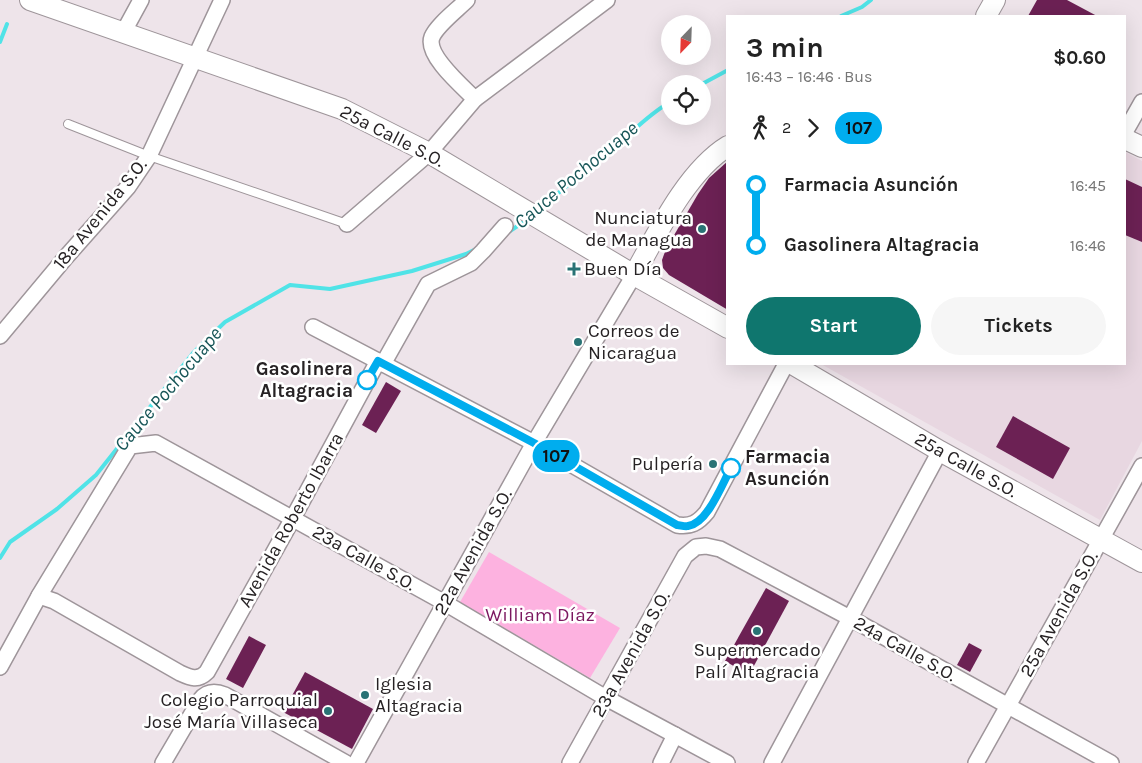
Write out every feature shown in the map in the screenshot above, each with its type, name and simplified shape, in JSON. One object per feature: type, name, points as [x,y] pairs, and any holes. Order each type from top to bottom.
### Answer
[{"type":"street","name":"25a Calle S.O.","points":[[30,0],[342,108],[429,153],[634,276],[726,327]]},
{"type":"street","points":[[123,33],[141,0]]},
{"type":"street","name":"18a Avenida S.O.","points":[[0,336],[66,256],[128,187],[149,156],[222,0]]},
{"type":"street","points":[[467,0],[440,26],[432,38],[432,51],[452,77],[475,98]]},
{"type":"street","points":[[347,224],[429,153],[475,98],[607,0]]},
{"type":"street","points":[[987,15],[995,0]]},
{"type":"street","points":[[1126,130],[1142,102]]},
{"type":"street","points":[[1126,139],[1142,147]]},
{"type":"street","name":"22a Avenida S.O.","points":[[356,763],[534,443],[685,190],[713,155],[726,147]]},
{"type":"street","name":"Avenida Roberto Ibarra","points":[[39,596],[54,601],[180,673],[196,679],[202,677],[207,672],[380,362],[428,284],[470,263],[505,226]]},
{"type":"street","points":[[313,327],[534,443],[677,525],[688,526],[699,522],[707,512],[785,365]]},
{"type":"street","name":"25a Calle S.O.","points":[[794,365],[940,451],[1142,562]]},
{"type":"street","name":"23a Calle S.O.","points":[[39,596],[130,446],[156,443],[444,603],[606,698],[727,763]]},
{"type":"street","points":[[772,763],[940,451]]},
{"type":"street","name":"25a Avenida S.O.","points":[[976,763],[1142,466]]},
{"type":"street","name":"24a Calle S.O.","points":[[696,548],[706,546],[720,549],[850,618],[1110,763]]},
{"type":"street","name":"23a Avenida S.O.","points":[[570,763],[685,556],[696,548]]},
{"type":"street","points":[[0,667],[39,596]]},
{"type":"street","points":[[163,763],[200,700],[207,693],[213,692],[225,695],[346,763]]},
{"type":"street","points":[[661,763],[675,734]]},
{"type":"lane","points":[[68,124],[149,156],[347,224]]},
{"type":"shaded area","points":[[1126,153],[1142,161],[1142,441],[1100,520],[823,365],[1126,365]]},
{"type":"green space","name":"William Díaz","points":[[489,552],[620,628],[590,678],[460,602]]},
{"type":"building","points":[[1037,0],[1067,0],[1095,15],[1029,15]]},
{"type":"building","name":"Nunciatura de Managua","points":[[726,163],[726,309],[669,275],[663,268],[662,260],[666,249],[709,178]]},
{"type":"building","points":[[1126,179],[1142,187],[1142,242],[1126,235]]},
{"type":"building","points":[[386,382],[401,391],[376,433],[362,425]]},
{"type":"building","points":[[1013,416],[1070,448],[1053,479],[996,447]]},
{"type":"building","name":"Supermercado Palí Altagracia","points":[[766,588],[789,601],[749,675],[725,661]]},
{"type":"building","points":[[249,636],[266,645],[243,688],[226,679]]},
{"type":"building","points":[[969,643],[982,650],[970,672],[957,665]]},
{"type":"building","name":"Colegio Parroquial José María Villaseca","points":[[305,672],[373,709],[352,749],[283,712]]},
{"type":"waterway","name":"Cauce Pochocuape","points":[[843,15],[862,7],[871,0]]},
{"type":"waterway","points":[[0,42],[7,24]]},
{"type":"waterway","name":"Cauce Pochocuape","points":[[711,79],[726,71]]},
{"type":"waterway","name":"Cauce Pochocuape","points":[[537,211],[661,107]]},
{"type":"waterway","name":"Cauce Pochocuape","points":[[507,233],[528,219]]},
{"type":"waterway","name":"Cauce Pochocuape","points":[[0,558],[10,542],[57,509],[96,475],[193,353],[225,322],[290,285],[330,289],[412,271],[476,249]]},
{"type":"bus line","name":"107","points":[[367,380],[378,361],[534,443],[677,525],[688,526],[699,522],[707,512],[731,468]]},
{"type":"place","name":"Nunciatura de Managua","points":[[702,229]]},
{"type":"place","name":"Buen Día","points":[[574,269]]},
{"type":"place","name":"Correos de Nicaragua","points":[[578,342]]},
{"type":"place","name":"Gasolinera Altagracia","points":[[367,380]]},
{"type":"place","name":"Pulpería","points":[[713,464]]},
{"type":"place","name":"Farmacia Asunción","points":[[731,468]]},
{"type":"place","name":"Supermercado Palí Altagracia","points":[[757,631]]},
{"type":"place","name":"Iglesia Altagracia","points":[[365,695]]},
{"type":"place","name":"Colegio Parroquial José María Villaseca","points":[[328,711]]}]
